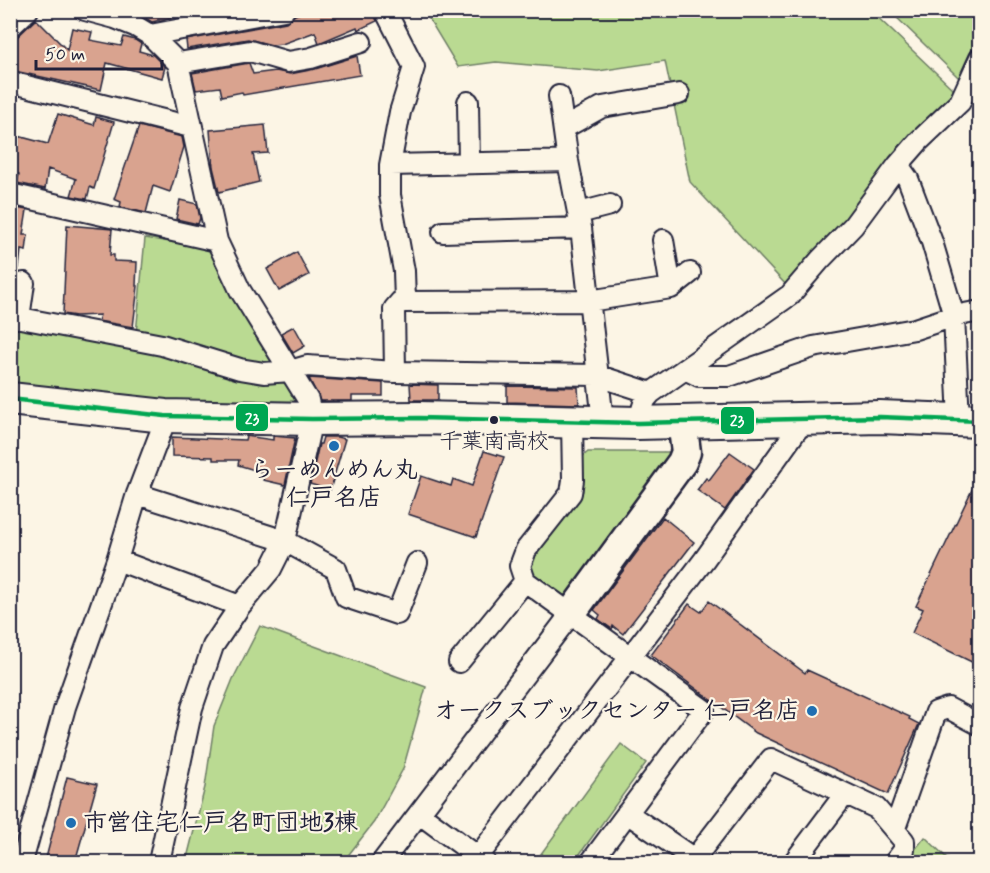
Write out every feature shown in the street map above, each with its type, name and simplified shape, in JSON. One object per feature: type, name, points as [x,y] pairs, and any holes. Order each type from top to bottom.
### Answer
[{"type":"main road","points":[[10,399],[165,416],[638,423],[808,417],[969,420]]},
{"type":"street","points":[[10,27],[28,10]]},
{"type":"street","points":[[85,10],[116,18],[150,35],[178,63],[217,241],[240,290],[308,400],[312,419],[285,541],[271,569],[240,606],[213,646],[192,708],[159,862]]},
{"type":"street","points":[[150,35],[284,10]]},
{"type":"street","points":[[385,10],[414,67],[400,112],[390,165],[390,195],[404,271],[405,301]]},
{"type":"street","points":[[178,63],[250,51],[288,62],[311,58],[361,42]]},
{"type":"street","points":[[638,423],[645,400],[651,393],[790,296],[820,260],[854,226],[898,165],[919,141],[960,102],[980,58]]},
{"type":"street","points":[[10,82],[191,127]]},
{"type":"street","points":[[564,128],[602,107],[680,94]]},
{"type":"street","points":[[560,96],[568,161],[580,221],[603,421]]},
{"type":"street","points":[[468,102],[469,162]]},
{"type":"street","points":[[390,165],[568,161]]},
{"type":"street","points":[[898,165],[908,179],[932,242],[954,316],[969,420]]},
{"type":"street","points":[[10,194],[217,241]]},
{"type":"street","points":[[443,232],[580,221],[610,205]]},
{"type":"street","points":[[663,240],[671,288]]},
{"type":"street","points":[[395,372],[394,309],[400,302],[589,301],[671,288],[690,273]]},
{"type":"street","points":[[24,283],[15,317],[162,345],[240,369],[264,373],[307,366],[395,372],[596,375],[651,393]]},
{"type":"street","points":[[687,370],[699,376],[729,376],[813,347],[915,329],[954,316],[980,311]]},
{"type":"street","points":[[22,862],[65,707],[117,560],[137,494],[164,426],[165,416]]},
{"type":"street","points":[[420,814],[479,861],[808,417]]},
{"type":"street","points":[[572,421],[573,480],[571,493],[526,550],[520,566],[525,580],[570,615],[704,710],[591,862]]},
{"type":"street","points":[[382,862],[570,615],[682,462],[686,452],[682,421]]},
{"type":"street","points":[[137,494],[285,541],[336,569],[346,597],[397,614],[417,563]]},
{"type":"street","points":[[117,560],[240,606]]},
{"type":"street","points":[[459,662],[525,580]]},
{"type":"street","points":[[895,828],[936,712],[948,708],[980,725]]},
{"type":"street","points":[[627,813],[693,861],[771,759],[876,808],[904,841],[905,846],[895,862]]},
{"type":"street","points":[[794,862],[845,794]]},
{"type":"green space","points":[[426,11],[871,11],[953,89],[953,101],[874,186],[788,287],[690,182],[665,61],[598,71],[496,62],[458,67]]},
{"type":"green space","points":[[890,11],[979,11],[979,44],[967,75],[958,77]]},
{"type":"green space","points":[[145,238],[214,249],[280,365],[245,366],[205,347],[136,334]]},
{"type":"green space","points":[[11,322],[293,381],[300,409],[177,403],[11,382]]},
{"type":"green space","points":[[588,452],[674,452],[574,592],[561,596],[532,573],[532,561],[583,491],[582,457]]},
{"type":"green space","points":[[260,626],[426,687],[403,769],[374,822],[343,862],[186,862],[205,787],[214,726],[233,679]]},
{"type":"green space","points":[[621,744],[646,763],[574,862],[535,862]]},
{"type":"green space","points":[[925,837],[949,860],[947,862],[905,862]]},
{"type":"building","points":[[142,10],[216,10],[152,22],[146,18]]},
{"type":"building","points":[[309,10],[372,10],[377,21],[319,43],[315,32],[282,44],[272,45],[248,39],[187,49],[186,40],[286,22],[295,15]]},
{"type":"building","points":[[36,19],[67,50],[72,28],[92,32],[90,40],[121,46],[124,37],[135,40],[141,44],[139,51],[153,55],[165,67],[162,78],[107,63],[101,90],[10,70],[10,39],[18,36]]},
{"type":"building","points":[[357,56],[360,75],[243,95],[242,92],[222,96],[220,87],[196,90],[192,73],[249,63],[253,74],[276,71],[290,74]]},
{"type":"building","points":[[58,114],[94,125],[96,117],[114,122],[94,189],[90,187],[87,199],[71,196],[76,179],[48,169],[45,189],[17,183],[19,174],[10,172],[10,146],[14,135],[48,144]]},
{"type":"building","points":[[265,125],[268,153],[253,154],[259,182],[219,192],[213,167],[210,130]]},
{"type":"building","points":[[139,126],[182,137],[184,147],[170,192],[153,186],[146,213],[120,207],[121,202],[114,199]]},
{"type":"building","points":[[180,200],[197,204],[200,218],[198,224],[176,219]]},
{"type":"building","points":[[11,207],[27,210],[23,235],[28,235],[26,251],[21,250],[19,268],[10,267]]},
{"type":"building","points":[[67,225],[112,229],[110,255],[114,255],[114,261],[137,262],[136,286],[138,286],[133,327],[98,321],[100,315],[63,314]]},
{"type":"building","points":[[297,252],[309,275],[279,291],[267,269]]},
{"type":"building","points":[[294,326],[305,346],[293,353],[281,333]]},
{"type":"building","points":[[309,378],[383,383],[383,396],[352,396],[352,401],[320,401]]},
{"type":"building","points":[[410,384],[438,385],[438,400],[411,400]]},
{"type":"building","points":[[507,386],[578,387],[579,404],[507,402]]},
{"type":"building","points":[[246,436],[273,440],[273,436],[295,438],[285,485],[263,480],[265,473],[238,465],[239,460],[172,456],[172,437],[245,440]]},
{"type":"building","points":[[323,437],[345,439],[330,490],[310,484],[319,444]]},
{"type":"building","points":[[484,451],[504,457],[476,537],[408,514],[421,476],[451,486],[453,479],[472,486]]},
{"type":"building","points":[[730,452],[754,469],[725,510],[697,490],[706,478],[709,480]]},
{"type":"building","points":[[980,473],[980,666],[912,633],[923,609],[916,606]]},
{"type":"building","points":[[663,517],[694,542],[623,634],[598,619],[600,615],[594,610]]},
{"type":"building","points":[[709,601],[805,673],[807,670],[910,717],[909,719],[919,724],[888,794],[756,733],[651,655],[689,604],[701,612]]},
{"type":"building","name":"市営住宅仁戸名町団地3棟","points":[[67,777],[97,784],[75,862],[45,862]]},
{"type":"transit line","name":"23","points":[[10,399],[165,416],[638,423],[880,417],[980,421]]},
{"type":"place","name":"千葉南高校","points":[[494,420]]},
{"type":"place","name":"らーめんめん丸 仁戸名店","points":[[334,446]]},
{"type":"place","name":"オークスブックセンター 仁戸名店","points":[[812,711]]},
{"type":"place","name":"市営住宅仁戸名町団地3棟","points":[[71,823]]}]
